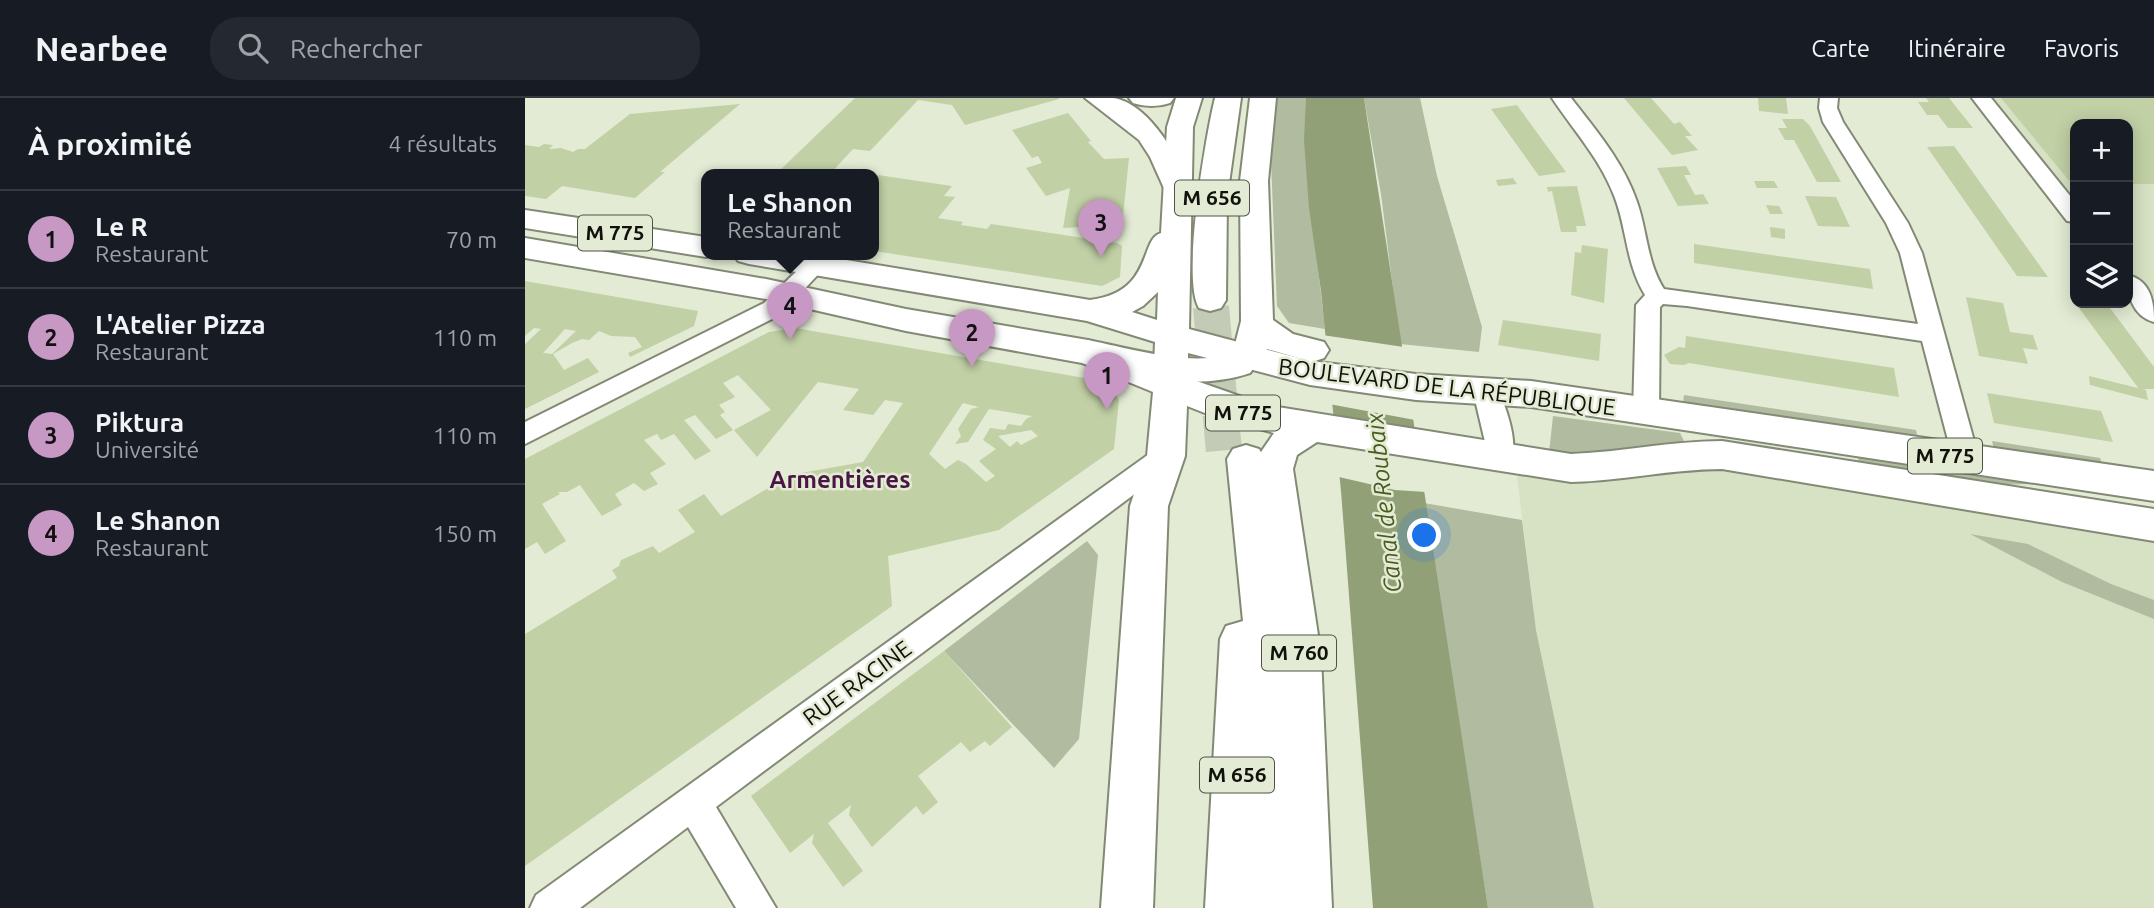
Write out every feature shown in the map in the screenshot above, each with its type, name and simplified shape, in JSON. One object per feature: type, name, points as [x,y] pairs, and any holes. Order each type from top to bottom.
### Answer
[{"type":"main road","points":[[1098,98],[1147,130],[1162,151],[1176,197]]},
{"type":"main road","points":[[1142,98],[1161,98]]},
{"type":"main road","points":[[1127,908],[1149,506],[1166,456],[1180,127],[1189,98]]},
{"type":"main road","name":"M 656","points":[[1228,98],[1216,146],[1209,228],[1219,299],[1228,186],[1241,98]]},
{"type":"main road","points":[[1171,361],[1213,371],[1238,364],[1245,358],[1256,335],[1252,216],[1254,159],[1263,98]]},
{"type":"main road","name":"M 775","points":[[786,260],[1090,311],[1119,305],[1146,290],[1156,271],[1176,197]]},
{"type":"main road","name":"M 775","points":[[525,219],[701,246]]},
{"type":"main road","name":"M 775","points":[[525,248],[790,294],[907,320],[1087,352],[1171,361]]},
{"type":"main road","name":"M 775","points":[[1090,311],[1171,361],[1228,408],[1321,427],[1589,468],[1701,454],[1777,463],[2154,525]]},
{"type":"main road","points":[[1166,456],[1228,408],[1259,391],[1288,385],[1310,369],[1265,334],[1257,321]]},
{"type":"main road","name":"BOULEVARD DE LA RÉPUBLIQUE","points":[[1245,358],[1310,369]]},
{"type":"main road","name":"M 775","points":[[1310,369],[1385,396],[1445,382],[1490,379],[1531,394]]},
{"type":"main road","name":"BOULEVARD DE LA RÉPUBLIQUE","points":[[1445,382],[1486,391],[1531,394],[1966,458]]},
{"type":"main road","name":"M 760","points":[[1306,908],[1299,655],[1274,469],[1279,452],[1290,440],[1321,427]]},
{"type":"main road","name":"M 775","points":[[1966,458],[2154,486]]},
{"type":"main road","name":"M 656","points":[[1231,908],[1241,642],[1236,461],[1263,607],[1268,908]]},
{"type":"street","points":[[1561,98],[1602,152],[1621,185],[1630,212],[1640,267],[1657,296]]},
{"type":"street","points":[[1829,98],[1830,115],[1837,130],[1905,238],[1918,270],[1966,458]]},
{"type":"street","points":[[1981,98],[2070,210]]},
{"type":"street","points":[[525,434],[759,316],[790,294],[816,265]]},
{"type":"street","points":[[2133,288],[2154,314]]},
{"type":"street","points":[[1657,296],[1935,335]]},
{"type":"street","points":[[1646,412],[1649,305],[1657,296]]},
{"type":"street","points":[[1486,391],[1495,419],[1500,456]]},
{"type":"street","name":"RUE RACINE","points":[[549,908],[1166,456]]},
{"type":"street","points":[[693,802],[757,908]]},
{"type":"shaded area","points":[[1277,98],[1306,98],[1311,207],[1325,329],[1289,323],[1277,306],[1270,138]]},
{"type":"shaded area","points":[[1364,98],[1420,98],[1437,176],[1482,327],[1479,352],[1400,344],[1381,194]]},
{"type":"shaded area","points":[[1987,98],[2154,98],[2154,305],[2133,278],[2133,119],[2070,119],[2070,201]]},
{"type":"shaded area","points":[[1684,395],[1916,430],[1918,438],[1683,403]]},
{"type":"shaded area","points":[[1553,416],[1680,433],[1685,443],[1580,456],[1549,453]]},
{"type":"shaded area","points":[[1992,441],[2100,458],[2103,466],[1994,449]]},
{"type":"shaded area","points":[[1858,457],[2035,481],[2036,484],[1981,485],[1859,464]]},
{"type":"shaded area","points":[[1690,464],[2154,535],[2154,908],[1594,908],[1536,630],[1517,476],[1570,479]]},
{"type":"shaded area","points":[[1424,503],[1522,520],[1536,630],[1594,908],[1488,908]]},
{"type":"shaded area","points":[[1970,534],[2028,544],[2111,584],[2154,600],[2154,619],[2062,582]]},
{"type":"shaded area","points":[[1087,541],[1098,555],[1079,739],[1054,768],[944,651]]},
{"type":"water","name":"Canal de Roubaix","points":[[1306,98],[1364,98],[1488,908],[1373,908],[1341,491],[1321,291],[1309,208],[1304,140]]},
{"type":"pier","points":[[1322,335],[1404,347],[1415,420],[1329,404]]},
{"type":"pier","points":[[1330,414],[1417,429],[1426,492],[1395,490],[1339,477]]},
{"type":"building","points":[[855,98],[1059,98],[965,125],[952,105],[918,100],[870,151],[853,149],[835,169],[781,169]]},
{"type":"building","points":[[1624,98],[1651,98],[1674,124],[1680,122],[1692,136],[1685,136],[1698,150],[1672,155]]},
{"type":"building","points":[[1758,98],[1786,98],[1788,114],[1759,111]]},
{"type":"building","points":[[1926,98],[1949,98],[1973,128],[1948,128],[1938,115],[1927,115],[1918,102],[1929,102]]},
{"type":"building","points":[[2001,98],[2154,98],[2154,184],[2133,184],[2133,119],[2070,119],[2070,182]]},
{"type":"building","points":[[740,104],[660,172],[665,172],[635,198],[562,186],[546,199],[525,196],[525,145],[553,145],[549,149],[561,148],[573,152],[585,149],[630,114]]},
{"type":"building","points":[[1517,105],[1566,172],[1539,176],[1491,109]]},
{"type":"building","points":[[1068,113],[1091,141],[1088,142],[1104,159],[1129,158],[1122,225],[1063,228],[1070,188],[1046,196],[1026,168],[1042,163],[1038,156],[1032,158],[1012,130]]},
{"type":"building","points":[[1782,119],[1803,119],[1810,126],[1841,182],[1817,182],[1794,140],[1785,140],[1778,128],[1787,128]]},
{"type":"building","points":[[1954,146],[2048,277],[2017,276],[1927,147]]},
{"type":"building","points":[[1686,166],[1691,175],[1684,175],[1695,195],[1703,194],[1709,204],[1678,206],[1657,168]]},
{"type":"building","points":[[879,175],[952,186],[944,196],[955,197],[938,218],[963,222],[961,225],[987,229],[991,224],[1117,243],[1122,246],[1120,277],[1102,286],[879,252]]},
{"type":"building","points":[[1513,178],[1517,184],[1498,186],[1496,180]]},
{"type":"building","points":[[1754,181],[1774,181],[1778,188],[1757,188]]},
{"type":"building","points":[[1577,186],[1586,226],[1576,226],[1577,232],[1561,232],[1552,191],[1548,192],[1547,187]]},
{"type":"building","points":[[1805,196],[1836,197],[1850,227],[1818,226]]},
{"type":"building","points":[[1766,205],[1779,206],[1783,214],[1770,214]]},
{"type":"building","points":[[1770,227],[1785,229],[1785,239],[1771,237]]},
{"type":"building","points":[[1694,244],[1870,269],[1873,289],[1694,263]]},
{"type":"building","points":[[1582,245],[1608,249],[1604,303],[1571,295],[1575,252],[1581,253]]},
{"type":"building","points":[[525,281],[698,311],[694,326],[630,357],[628,353],[642,347],[635,337],[611,336],[599,331],[589,340],[582,339],[572,343],[553,354],[564,370],[588,358],[599,372],[525,409],[525,344],[541,329],[534,328],[525,336]],"holes":[[[565,329],[576,331],[552,354],[543,353]]]},
{"type":"building","points":[[1966,297],[2003,303],[2010,332],[2033,335],[2038,350],[2023,348],[2028,364],[1979,356]]},
{"type":"building","points":[[2079,308],[2110,308],[2154,367],[2154,389],[2139,389]]},
{"type":"building","points":[[1503,320],[1601,334],[1599,361],[1498,345]]},
{"type":"building","points":[[795,328],[1102,381],[1110,385],[1119,400],[1114,449],[999,530],[888,556],[892,606],[525,866],[525,634],[617,578],[612,570],[619,566],[621,560],[653,546],[659,553],[695,532],[678,510],[704,494],[721,516],[790,475],[863,462],[903,403],[885,400],[873,415],[843,410],[859,389],[818,382],[757,457],[734,430],[771,410],[738,375],[723,383],[735,397],[719,405],[725,412],[720,415],[733,430],[716,439],[695,415],[684,420],[711,451],[695,460],[674,434],[661,440],[657,434],[644,440],[666,464],[650,473],[658,484],[644,491],[634,483],[615,494],[622,505],[602,516],[580,485],[567,492],[558,492],[560,494],[542,504],[566,541],[545,554],[537,542],[525,549],[525,459],[769,332]],"holes":[[[963,403],[979,407],[971,409],[958,429],[961,436],[955,444],[968,442],[989,409],[1032,416],[1021,426],[1008,424],[1005,430],[990,428],[983,440],[996,449],[979,461],[995,476],[986,482],[958,460],[945,469],[929,454]],[[1031,430],[1038,436],[1021,445],[1017,441],[1010,447],[998,436]]]},
{"type":"building","points":[[1686,336],[1894,368],[1899,397],[1689,363],[1670,364],[1664,355],[1679,347],[1685,348]]},
{"type":"building","points":[[2089,376],[2146,390],[2148,400],[2090,385]]},
{"type":"building","points":[[1987,393],[2101,411],[2113,442],[1994,423]]},
{"type":"building","points":[[944,651],[1012,727],[990,746],[985,741],[970,752],[961,742],[918,776],[938,802],[923,815],[916,806],[872,847],[849,815],[851,805],[828,823],[863,871],[843,887],[812,843],[814,834],[790,853],[751,796]]},
{"type":"tunnel","points":[[1210,300],[1211,309]]},
{"type":"tunnel","points":[[1211,307],[1225,463]]},
{"type":"place","name":"Piktura","points":[[1101,257]]},
{"type":"place","name":"Le Shanon","points":[[790,340]]},
{"type":"place","name":"L'Atelier Pizza","points":[[972,367]]},
{"type":"place","name":"Le R","points":[[1107,410]]},
{"type":"district","name":"Armentières","points":[[840,480]]}]
